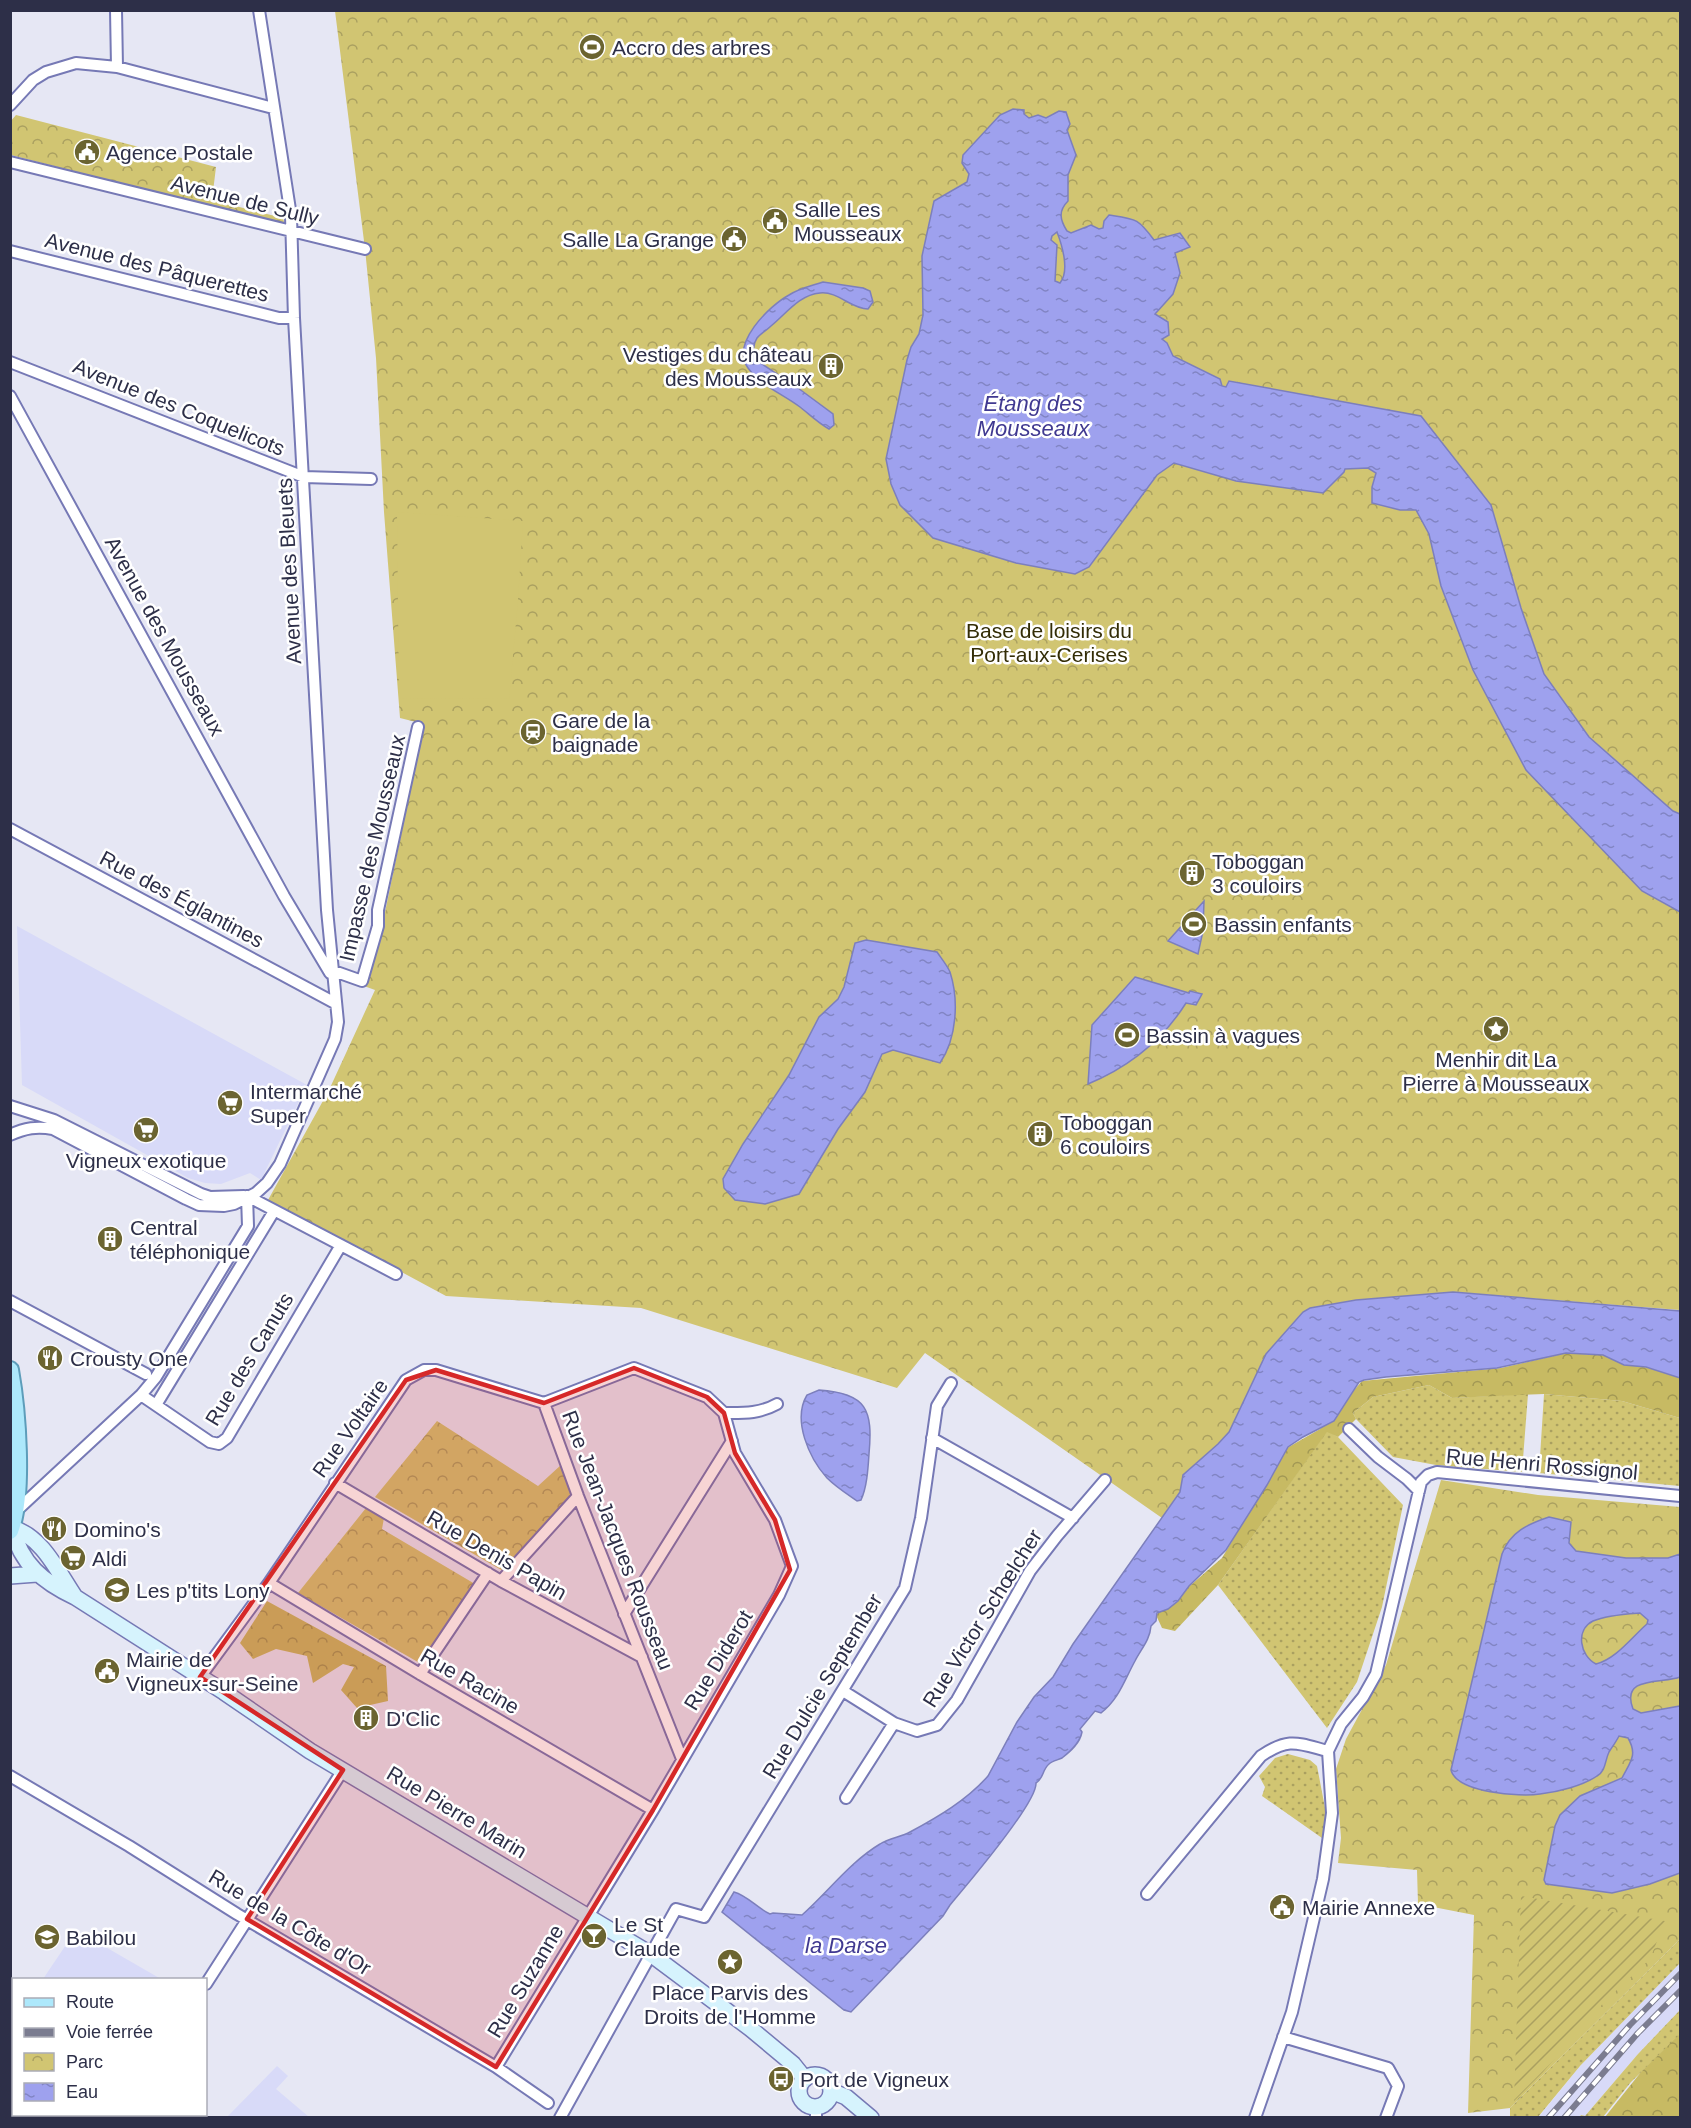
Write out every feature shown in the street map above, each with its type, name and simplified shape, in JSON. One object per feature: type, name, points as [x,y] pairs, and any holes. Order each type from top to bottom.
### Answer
[{"type":"main road","points":[[10,1370],[15,1395],[18,1483],[12,1525]]},
{"type":"street","points":[[116,10],[117,67]]},
{"type":"street","name":"Avenue des Bleuets","points":[[10,1135],[25,1128],[53,1128],[199,1205],[234,1204],[256,1193],[267,1183],[280,1164],[335,1039],[338,1022],[327,910],[294,318],[291,216],[259,10]]},
{"type":"street","points":[[10,105],[33,80],[58,68],[76,63],[117,67],[273,108]]},
{"type":"street","name":"Avenue de Sully","points":[[10,162],[365,249]]},
{"type":"street","name":"Avenue des Pâquerettes","points":[[10,251],[279,318],[294,318]]},
{"type":"street","name":"Avenue des Coquelicots","points":[[10,362],[304,477],[371,479]]},
{"type":"street","name":"Avenue des Mousseaux","points":[[10,396],[284,896],[332,973]]},
{"type":"street","name":"Impasse des Mousseaux","points":[[332,973],[362,981],[378,926],[378,910],[418,727]]},
{"type":"street","name":"Rue des Églantines","points":[[10,829],[335,1004]]},
{"type":"street","points":[[10,1106],[54,1120],[201,1194],[210,1197],[247,1196],[396,1274]]},
{"type":"street","points":[[12,1525],[141,1395],[156,1377],[248,1226],[247,1196]]},
{"type":"street","points":[[156,1405],[274,1211]]},
{"type":"street","name":"Rue des Canuts","points":[[141,1395],[210,1442],[219,1444],[227,1438],[340,1245]]},
{"type":"street","points":[[10,1300],[146,1374]]},
{"type":"street","points":[[544,1402],[634,1368],[707,1397],[723,1413],[752,1413],[766,1410],[777,1404]]},
{"type":"street","name":"Rue Voltaire","points":[[200,1677],[269,1582],[406,1380],[424,1370],[436,1370],[544,1402]]},
{"type":"street","name":"Rue Dulcie September","points":[[652,1955],[676,1909],[704,1917],[905,1588],[921,1518],[937,1406],[951,1383]]},
{"type":"street","name":"Rue Jean-Jacques Rousseau","points":[[544,1402],[578,1496],[682,1759]]},
{"type":"street","name":"Rue Diderot","points":[[587,1915],[653,1810],[779,1595],[792,1566],[775,1520],[735,1453],[723,1413]]},
{"type":"street","points":[[1255,2118],[1292,2012],[1323,1879],[1332,1813],[1328,1751],[1341,1724],[1376,1674],[1419,1491],[1349,1429]]},
{"type":"street","points":[[932,1438],[1073,1518]]},
{"type":"street","points":[[624,1614],[732,1441]]},
{"type":"street","name":"Rue Henri Rossignol","points":[[1419,1491],[1421,1482],[1428,1475],[1437,1472],[1680,1497]]},
{"type":"street","name":"Rue Victor Schœlcher","points":[[843,1691],[894,1723],[917,1731],[937,1725],[957,1700],[1030,1571],[1105,1480]]},
{"type":"street","name":"Rue Denis Papin","points":[[335,1483],[501,1581],[642,1657]]},
{"type":"street","points":[[501,1581],[578,1496]]},
{"type":"street","name":"Rue Pierre Marin","points":[[12,1525],[19,1546],[37,1574],[55,1587],[75,1597],[200,1677],[310,1751],[652,1955],[752,2030],[793,2064],[805,2079]]},
{"type":"street","name":"Rue Pierre Marin","points":[[12,1525],[38,1543],[75,1597]]},
{"type":"street","points":[[420,1674],[488,1573]]},
{"type":"street","points":[[10,1576],[37,1574]]},
{"type":"street","name":"Rue Racine","points":[[269,1582],[420,1674],[653,1810]]},
{"type":"street","points":[[846,1798],[894,1723]]},
{"type":"street","points":[[1147,1894],[1262,1756],[1277,1745],[1293,1742],[1328,1751]]},
{"type":"street","points":[[207,1982],[343,1770]]},
{"type":"street","name":"Rue de la Côte d'Or","points":[[10,1776],[496,2067],[549,2103]]},
{"type":"street","name":"Rue Suzanne","points":[[496,2067],[587,1915]]},
{"type":"street","points":[[560,2118],[652,1955]]},
{"type":"street","points":[[1283,2037],[1388,2068],[1398,2086],[1386,2118]]},
{"type":"street","points":[[814,2075],[824,2078],[831,2091],[825,2103],[816,2112],[800,2097],[800,2087],[805,2079],[814,2075]]},
{"type":"street","points":[[831,2091],[846,2097],[871,2118]]},
{"type":"highlighted area","points":[[634,1368],[707,1397],[724,1413],[735,1453],[775,1520],[790,1570],[653,1810],[496,2067],[247,1919],[343,1770],[200,1677],[406,1380],[436,1370],[544,1403]]},
{"type":"shaded area","points":[[17,926],[307,1085],[261,1180],[250,1173],[221,1184],[205,1183],[188,1178],[22,1085]]},
{"type":"shaded area","points":[[76,1930],[159,1978],[44,1978]]},
{"type":"shaded area","points":[[1680,1963],[1680,2010],[1638,2054],[1585,2116],[1538,2118],[1580,2066]]},
{"type":"shaded area","points":[[277,2066],[288,2076],[276,2089],[309,2117],[227,2117]]},
{"type":"green space","name":"Base de loisirs du Port-aux-Cerises","points":[[335,11],[1680,11],[1680,1310],[1453,1292],[1356,1300],[1310,1308],[1303,1312],[1266,1354],[1229,1432],[1183,1475],[1180,1492],[1162,1518],[925,1353],[897,1388],[641,1308],[446,1296],[268,1200],[329,1090],[375,990],[364,986],[384,917],[424,724],[400,718],[384,512],[376,358],[365,249]]},
{"type":"green space","points":[[16,115],[216,167],[212,200],[283,218],[285,226],[11,155],[10,122]]},
{"type":"green space","points":[[397,512],[523,521],[509,699],[399,698]]},
{"type":"green space","points":[[1566,1353],[1602,1355],[1680,1377],[1680,1418],[1622,1401],[1544,1394],[1452,1398],[1429,1385],[1373,1397],[1353,1413],[1356,1419],[1338,1437],[1327,1432],[1218,1585],[1175,1631],[1162,1628],[1156,1615],[1222,1558],[1287,1448],[1320,1429],[1362,1381],[1501,1368]]},
{"type":"green space","points":[[1429,1385],[1452,1398],[1528,1394],[1522,1472],[1436,1465],[1393,1457],[1356,1419],[1353,1413],[1373,1397]]},
{"type":"green space","points":[[1544,1394],[1622,1401],[1680,1418],[1680,1486],[1539,1473]]},
{"type":"green space","points":[[437,1421],[538,1486],[561,1465],[572,1494],[503,1571],[375,1497]]},
{"type":"green space","points":[[1327,1431],[1338,1437],[1403,1505],[1382,1607],[1357,1682],[1327,1728],[1218,1585]]},
{"type":"green space","points":[[1441,1480],[1538,1495],[1680,1507],[1680,1939],[1510,2108],[1468,2113],[1474,1915],[1418,1904],[1417,1870],[1338,1863],[1341,1838],[1336,1769],[1346,1739],[1386,1665]]},
{"type":"green space","points":[[366,1508],[384,1518],[382,1529],[475,1584],[423,1665],[298,1593]]},
{"type":"green space","points":[[267,1601],[386,1666],[388,1701],[357,1708],[341,1690],[354,1667],[343,1664],[313,1683],[307,1656],[276,1649],[253,1659],[240,1643]]},
{"type":"green space","points":[[1288,1754],[1310,1760],[1317,1766],[1326,1813],[1322,1838],[1262,1796],[1265,1787],[1259,1776],[1275,1758]]},
{"type":"green space","points":[[1521,1896],[1665,1921],[1650,1959],[1606,2000],[1543,2072],[1514,2101]]},
{"type":"green space","points":[[1680,1939],[1680,1963],[1580,2066],[1538,2117],[1510,2117],[1510,2108]]},
{"type":"green space","points":[[1680,2010],[1680,2035],[1631,2082],[1603,2117],[1579,2118],[1581,2115],[1585,2116],[1638,2054]]},
{"type":"green space","points":[[1680,2034],[1680,2117],[1605,2117],[1641,2072]]},
{"type":"water","name":"Étang des Mousseaux","points":[[1013,109],[1024,110],[1024,114],[1029,118],[1038,115],[1046,118],[1059,111],[1066,112],[1070,124],[1067,130],[1076,155],[1068,175],[1068,201],[1061,212],[1067,231],[1071,233],[1091,225],[1099,229],[1103,228],[1104,221],[1109,215],[1140,223],[1154,240],[1180,233],[1190,247],[1175,253],[1180,273],[1173,294],[1155,314],[1168,322],[1169,335],[1162,339],[1167,343],[1173,356],[1220,379],[1222,386],[1226,387],[1229,381],[1421,416],[1491,505],[1521,608],[1544,674],[1589,737],[1673,811],[1680,814],[1680,912],[1642,891],[1526,770],[1473,670],[1441,586],[1429,534],[1416,510],[1400,510],[1372,503],[1372,487],[1376,473],[1368,468],[1345,469],[1323,493],[1236,481],[1174,463],[1157,475],[1089,567],[1075,574],[1016,563],[933,538],[900,505],[891,484],[886,459],[907,360],[911,347],[919,334],[923,315],[922,256],[934,201],[967,182],[969,174],[962,163],[963,155],[1000,115]],"holes":[[[1057,232],[1065,265],[1060,283],[1055,281],[1057,245],[1051,240]]]},
{"type":"water","points":[[823,282],[863,288],[870,291],[873,302],[868,309],[827,293],[813,294],[794,305],[758,337],[754,352],[756,360],[833,414],[834,425],[829,429],[759,380],[748,368],[744,358],[744,348],[748,337],[762,317],[781,300],[793,293]]},
{"type":"water","name":"Bassin enfants","points":[[1204,901],[1203,931],[1198,954],[1168,941]]},
{"type":"water","points":[[866,940],[937,952],[950,972],[955,995],[955,1019],[946,1053],[940,1063],[893,1050],[882,1054],[865,1092],[838,1129],[799,1194],[765,1204],[735,1200],[724,1188],[723,1179],[743,1144],[789,1075],[819,1017],[838,999],[844,987],[855,943]]},
{"type":"water","name":"Bassin à vagues","points":[[1135,977],[1189,993],[1190,991],[1202,994],[1196,1005],[1186,1003],[1177,1017],[1155,1041],[1131,1061],[1088,1084],[1092,1025]]},
{"type":"water","name":"la Darse","points":[[1453,1292],[1680,1311],[1680,1378],[1646,1367],[1624,1365],[1603,1355],[1566,1353],[1497,1368],[1386,1377],[1359,1382],[1334,1421],[1288,1447],[1226,1550],[1189,1586],[1178,1601],[1168,1609],[1157,1613],[1156,1621],[1151,1626],[1147,1640],[1112,1702],[1101,1713],[1095,1711],[1080,1729],[1081,1736],[1075,1747],[1062,1758],[1047,1766],[1036,1783],[1025,1808],[943,1916],[851,2012],[844,2010],[722,1912],[734,1892],[744,1896],[770,1914],[802,1915],[869,1851],[931,1820],[980,1785],[988,1776],[1017,1722],[1034,1697],[1053,1677],[1073,1644],[1180,1492],[1183,1475],[1229,1432],[1266,1354],[1303,1312],[1310,1308],[1356,1300]]},
{"type":"water","points":[[819,1390],[848,1395],[864,1407],[868,1415],[870,1439],[868,1466],[861,1500],[857,1501],[827,1478],[809,1450],[801,1416],[807,1395]]},
{"type":"water","points":[[1549,1517],[1571,1522],[1569,1543],[1576,1551],[1626,1558],[1668,1558],[1680,1554],[1680,1677],[1638,1686],[1632,1691],[1631,1698],[1633,1709],[1641,1713],[1680,1706],[1680,1873],[1650,1884],[1612,1893],[1546,1884],[1544,1880],[1555,1826],[1560,1815],[1580,1796],[1622,1778],[1633,1754],[1628,1738],[1619,1736],[1600,1774],[1584,1783],[1554,1792],[1531,1795],[1490,1792],[1465,1784],[1456,1778],[1451,1770],[1505,1546],[1515,1534],[1527,1526]],"holes":[[[1640,1613],[1648,1620],[1647,1624],[1623,1647],[1603,1661],[1596,1664],[1586,1655],[1582,1636],[1587,1625],[1593,1621],[1610,1616]]]},
{"type":"railway","points":[[1548,2118],[1630,2025],[1680,1974]]},
{"type":"railway","points":[[1564,2118],[1638,2033],[1680,1991]]},
{"type":"place","name":"Accro des arbres","points":[[592,47]]},
{"type":"place","name":"Agence Postale","points":[[87,152]]},
{"type":"place","name":"Salle Les Mousseaux","points":[[775,221]]},
{"type":"place","name":"Salle La Grange","points":[[734,239]]},
{"type":"place","name":"Vestiges du château des Mousseaux","points":[[831,366]]},
{"type":"place","name":"Gare de la baignade","points":[[533,732]]},
{"type":"place","name":"Toboggan 3 couloirs","points":[[1192,873]]},
{"type":"place","name":"Bassin enfants","points":[[1194,924]]},
{"type":"place","name":"Menhir dit La Pierre à Mousseaux","points":[[1496,1029]]},
{"type":"place","name":"Bassin à vagues","points":[[1127,1035]]},
{"type":"place","name":"Intermarché Super","points":[[230,1103]]},
{"type":"place","name":"Vigneux exotique","points":[[146,1130]]},
{"type":"place","name":"Toboggan 6 couloirs","points":[[1040,1134]]},
{"type":"place","name":"Central téléphonique","points":[[110,1239]]},
{"type":"place","name":"Crousty One","points":[[50,1358]]},
{"type":"place","name":"Domino's","points":[[54,1529]]},
{"type":"place","name":"Aldi","points":[[73,1558]]},
{"type":"place","name":"Les p'tits Lony","points":[[117,1590]]},
{"type":"place","name":"Mairie de Vigneux-sur-Seine","points":[[107,1671]]},
{"type":"place","name":"D'Clic","points":[[366,1718]]},
{"type":"place","name":"Mairie Annexe","points":[[1282,1907]]},
{"type":"place","name":"Le St Claude","points":[[594,1936]]},
{"type":"place","name":"Babilou","points":[[47,1937]]},
{"type":"place","name":"Place Parvis des Droits de l'Homme","points":[[730,1962]]},
{"type":"place","name":"Port de Vigneux","points":[[781,2079]]}]
